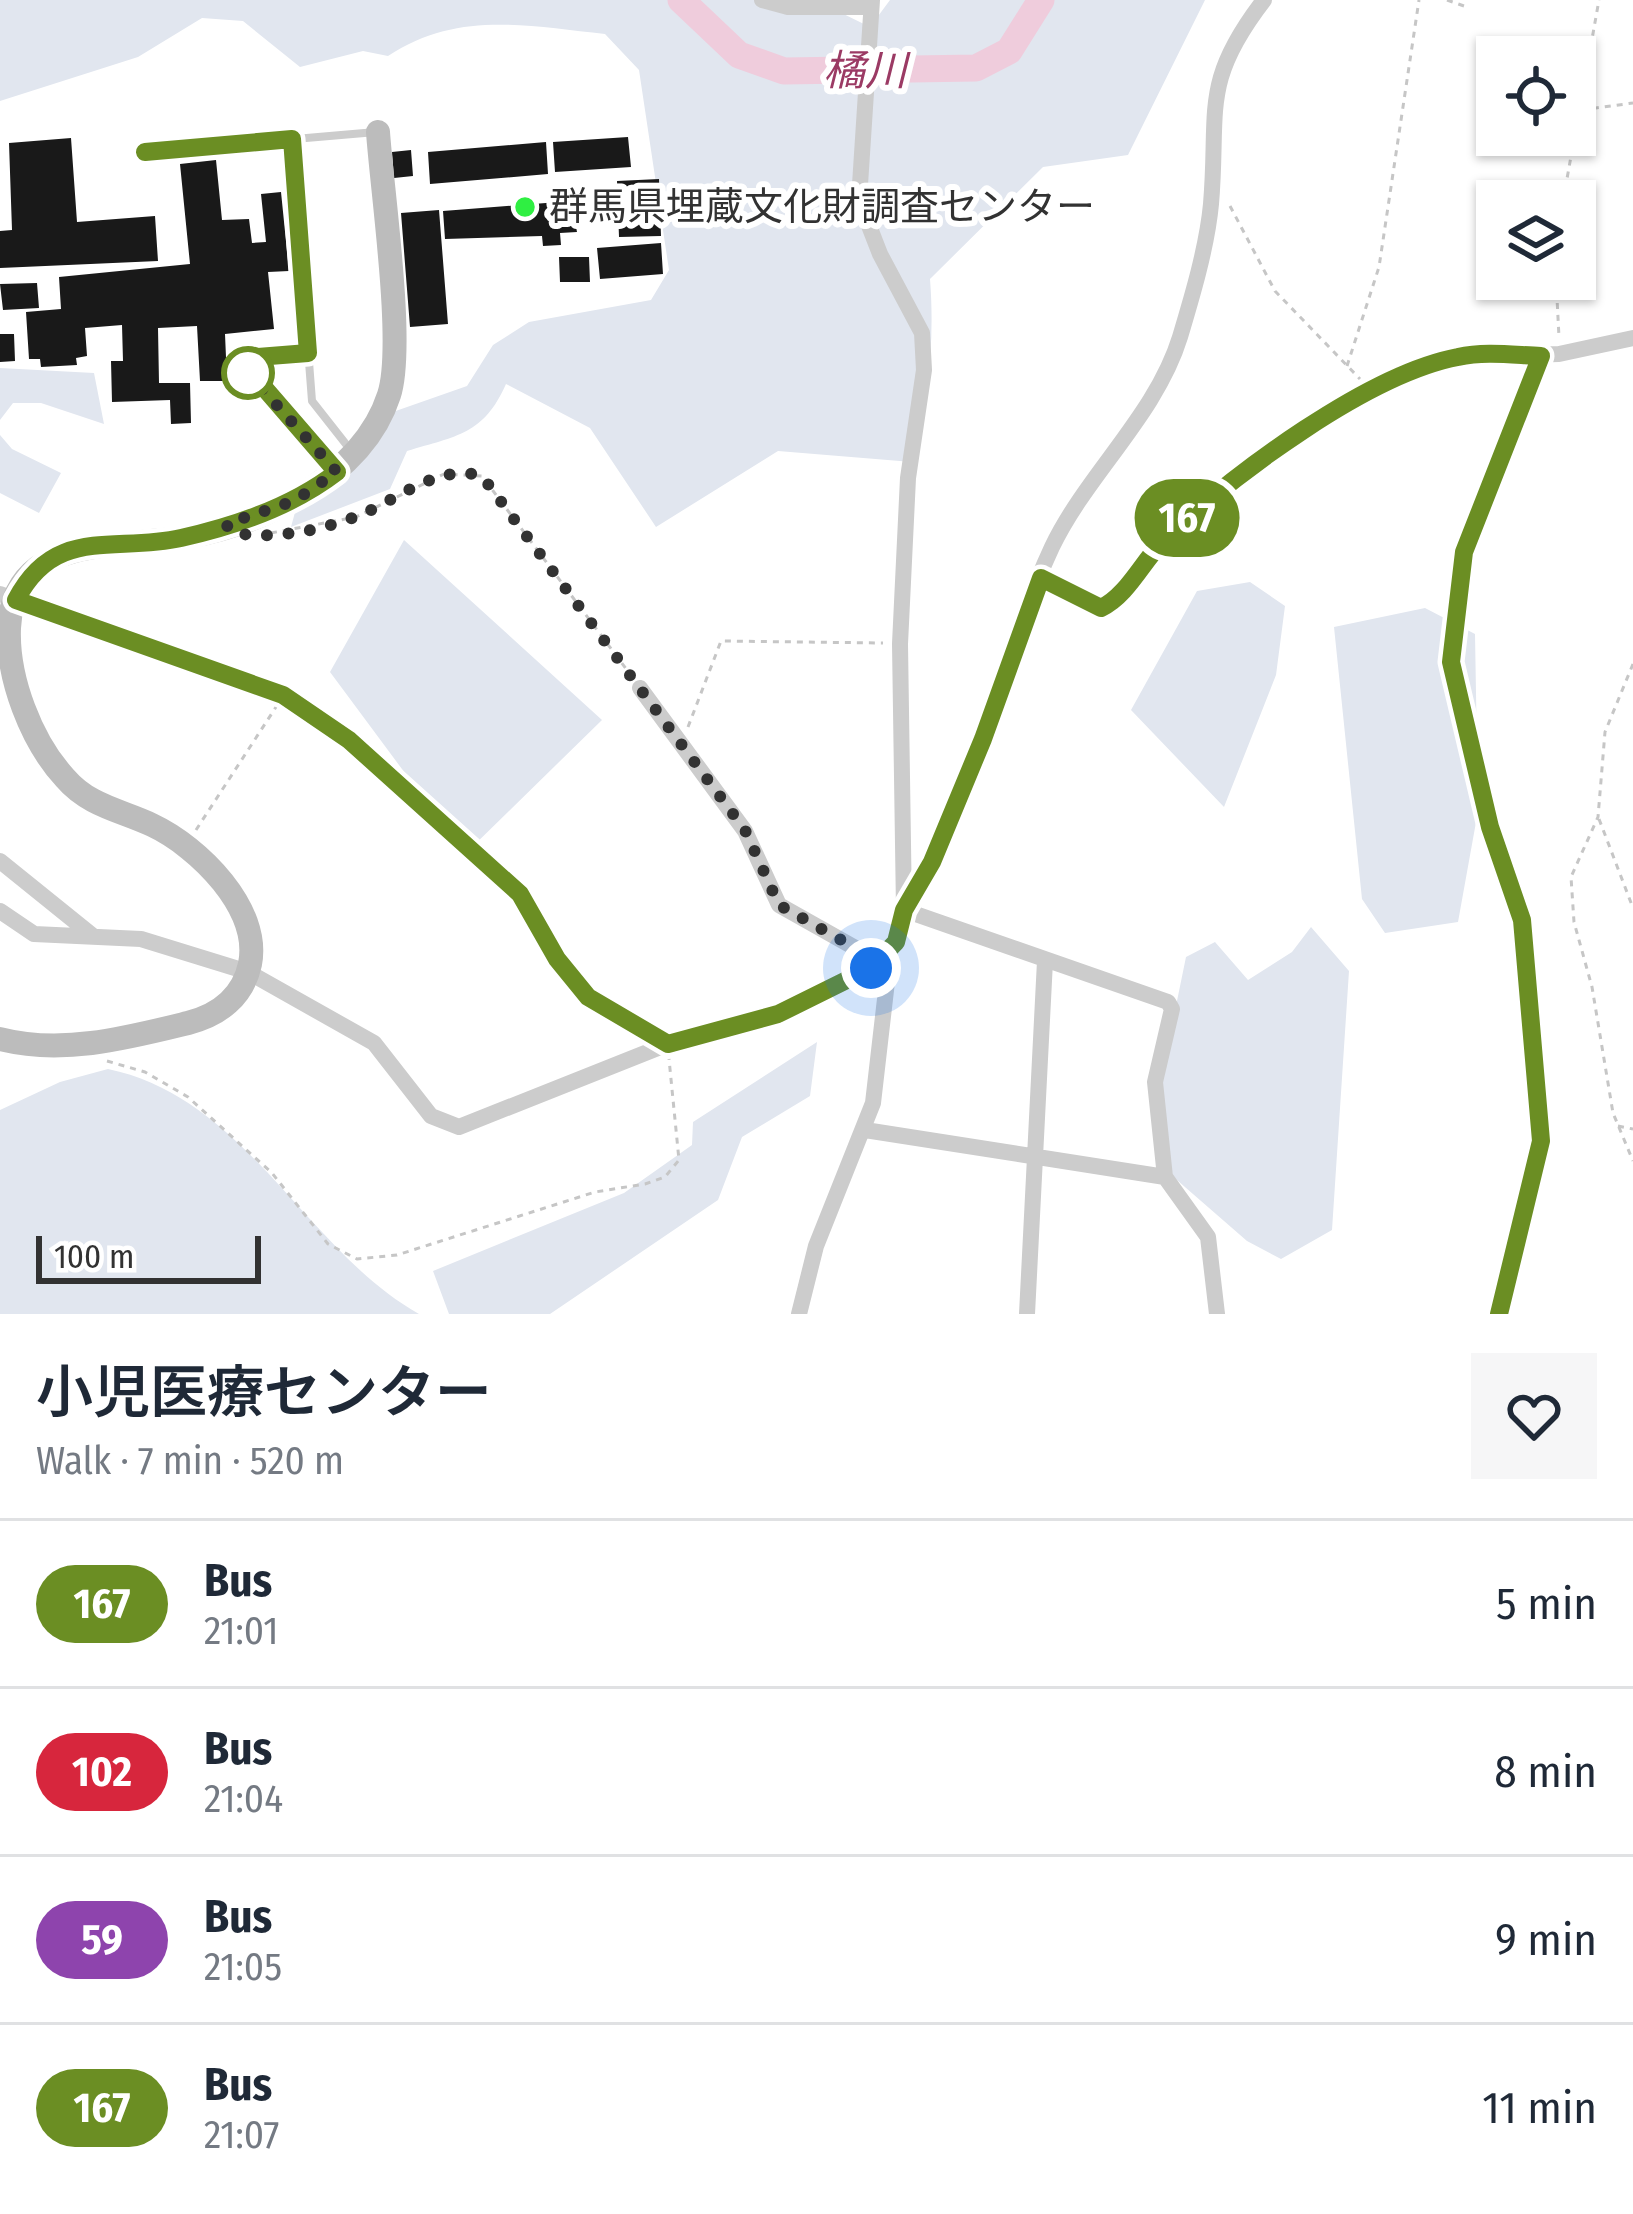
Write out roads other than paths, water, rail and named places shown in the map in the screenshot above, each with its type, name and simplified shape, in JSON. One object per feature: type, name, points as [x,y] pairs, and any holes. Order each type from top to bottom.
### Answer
[{"type":"street","points":[[762,0],[788,7],[871,3],[860,200],[922,333],[924,370],[908,478],[900,644],[904,910]]},
{"type":"street","points":[[799,1314],[816,1246],[866,1130],[891,947],[904,910],[940,845],[1053,545],[1162,376],[1179,340],[1211,200],[1216,84],[1226,55],[1264,0]]},
{"type":"street","points":[[0,1039],[79,1045],[203,1019],[236,996],[248,972],[250,925],[186,846],[151,824],[92,802],[51,760],[10,665],[8,597],[30,574],[68,550],[200,533],[294,501],[345,463],[384,407],[394,362],[378,132]]},
{"type":"street","points":[[1041,578],[1101,608],[1114,602],[1148,554],[1200,506],[1370,389],[1453,357],[1550,355],[1633,338]]},
{"type":"street","points":[[1499,1314],[1541,1141],[1541,1113],[1530,1045],[1522,920],[1468,746],[1451,662],[1452,633],[1464,552],[1550,355]]},
{"type":"street","points":[[8,597],[283,695],[349,740],[520,894],[557,959],[588,997],[668,1044]]},
{"type":"street","points":[[640,688],[745,830],[779,905],[866,954],[871,968]]},
{"type":"street","points":[[0,861],[94,936]]},
{"type":"street","points":[[904,910],[1168,1002],[1172,1009],[1155,1082],[1165,1178],[1208,1237],[1217,1314]]},
{"type":"street","points":[[0,911],[34,934],[141,939],[248,972],[353,1027],[393,1063],[431,1116],[459,1126],[668,1044],[778,1014],[871,968],[891,947]]},
{"type":"street","points":[[1027,1314],[1045,961]]},
{"type":"street","points":[[866,1130],[1165,1178]]},
{"type":"lane","points":[[145,152],[378,132]]},
{"type":"lane","points":[[292,139],[312,401],[345,463]]},
{"type":"lane","points":[[308,353],[245,358],[247,368],[345,463]]},
{"type":"waterway","name":"橘川","points":[[681,0],[739,55],[784,71],[976,68],[1009,51],[1041,0]]},
{"type":"place","name":"群馬県埋蔵文化財調査センター","points":[[525,207]]}]
